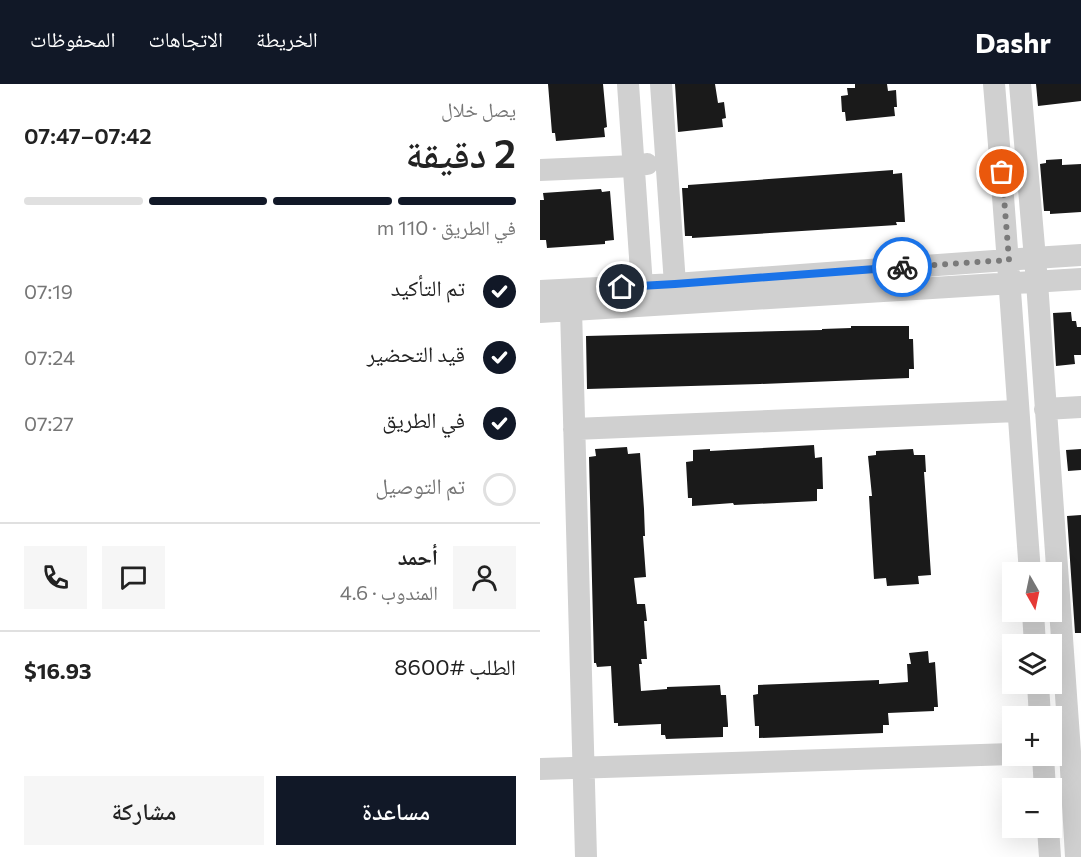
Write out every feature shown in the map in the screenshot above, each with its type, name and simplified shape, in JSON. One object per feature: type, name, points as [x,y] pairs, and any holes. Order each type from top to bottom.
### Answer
[{"type":"street","points":[[628,84],[642,286]]},
{"type":"street","points":[[661,84],[675,284]]},
{"type":"street","points":[[994,84],[1009,260],[1029,562]]},
{"type":"street","points":[[1020,84],[1046,410],[1076,857]]},
{"type":"street","points":[[540,170],[634,166],[666,162]]},
{"type":"street","points":[[540,291],[675,284],[1081,255]]},
{"type":"street","points":[[540,312],[1081,279]]},
{"type":"street","points":[[571,309],[586,857]]},
{"type":"street","points":[[1046,410],[1081,407]]},
{"type":"street","points":[[574,429],[1018,411]]},
{"type":"street","points":[[540,769],[1002,754]]},
{"type":"street","points":[[1049,838],[1050,857]]},
{"type":"building","points":[[548,84],[603,84],[607,127],[604,128],[605,137],[556,141],[555,133],[552,133]]},
{"type":"building","points":[[675,84],[715,84],[718,103],[724,102],[726,118],[722,119],[723,127],[678,132]]},
{"type":"building","points":[[855,84],[887,84],[888,91],[896,90],[895,116],[846,121],[845,112],[842,112],[841,96],[848,95],[847,88],[855,88]]},
{"type":"building","points":[[1036,84],[1081,84],[1081,101],[1038,106]]},
{"type":"building","points":[[1062,159],[1062,165],[1081,164],[1081,212],[1050,214],[1050,211],[1044,211],[1040,164],[1046,163],[1046,160]]},
{"type":"building","points":[[893,170],[893,174],[902,173],[905,222],[896,222],[897,225],[692,238],[692,236],[685,236],[682,188],[688,188],[688,185]]},
{"type":"building","points":[[601,189],[602,192],[610,191],[614,240],[605,241],[605,244],[547,248],[546,240],[540,240],[540,200],[544,200],[543,193]]},
{"type":"building","points":[[1071,312],[1072,321],[1076,321],[1077,327],[1081,327],[1081,355],[1074,355],[1075,364],[1056,366],[1053,313]]},
{"type":"building","points":[[851,326],[909,326],[909,339],[913,339],[914,369],[909,369],[909,378],[587,389],[586,336],[822,330],[851,328]]},
{"type":"building","points":[[814,445],[815,458],[822,457],[823,489],[817,489],[817,501],[692,506],[692,498],[688,498],[686,462],[693,461],[693,450]]},
{"type":"building","points":[[627,447],[628,454],[640,453],[644,509],[646,577],[634,578],[637,604],[645,604],[647,621],[644,621],[647,659],[641,659],[642,664],[639,664],[641,691],[667,689],[667,687],[720,685],[721,695],[726,695],[728,724],[728,727],[723,727],[723,737],[666,739],[665,735],[661,735],[661,724],[618,726],[618,723],[614,723],[611,666],[597,667],[594,663],[589,457],[596,456],[595,449]]},
{"type":"building","points":[[913,449],[914,455],[925,455],[926,472],[924,472],[931,575],[918,576],[919,584],[887,586],[886,578],[874,579],[869,496],[872,496],[868,456],[876,455],[876,451]]},
{"type":"building","points":[[1081,449],[1081,470],[1068,471],[1066,450]]},
{"type":"building","points":[[1081,515],[1081,633],[1075,633],[1067,516]]},
{"type":"building","points":[[928,651],[929,663],[935,662],[938,707],[934,707],[934,711],[888,713],[889,725],[883,725],[883,733],[759,738],[759,726],[755,726],[753,695],[758,694],[758,685],[879,680],[879,684],[908,682],[907,664],[911,664],[909,653]]},
{"type":"way so far","points":[[902,267],[1009,260],[1002,172]]},
{"type":"route","points":[[622,287],[902,267]]}]
